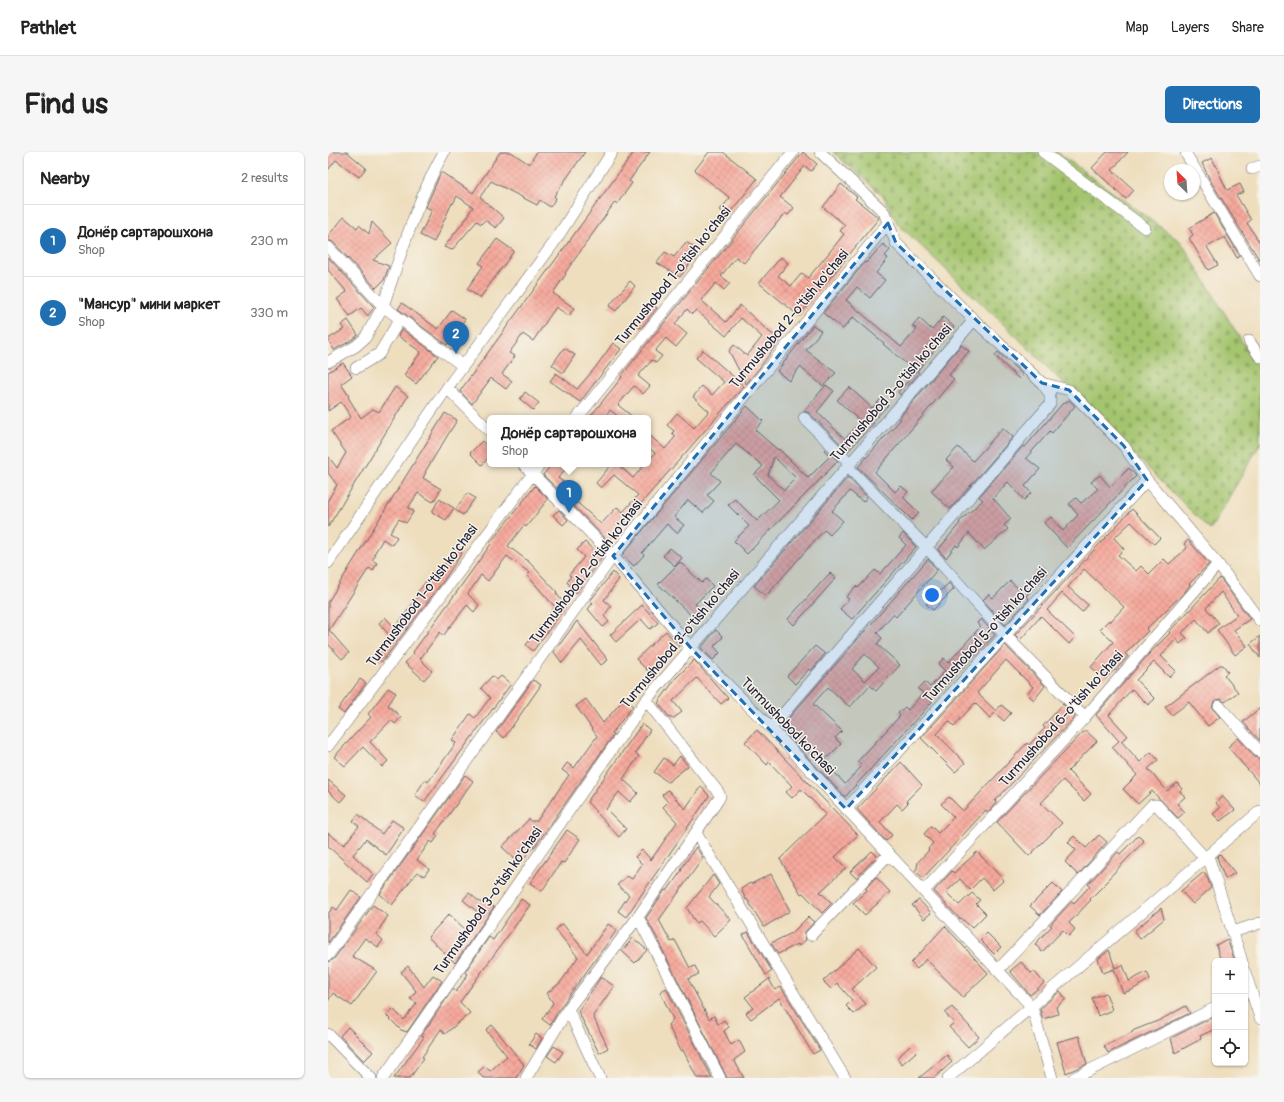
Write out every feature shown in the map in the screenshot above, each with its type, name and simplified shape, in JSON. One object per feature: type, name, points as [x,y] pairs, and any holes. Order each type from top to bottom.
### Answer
[{"type":"street","points":[[328,362],[356,346],[365,338],[383,306],[416,212],[435,168],[444,152]]},
{"type":"street","points":[[328,563],[447,388],[553,244],[612,152]]},
{"type":"street","name":"Turmushobod 1-o'tish ko'chasi","points":[[579,415],[793,152]]},
{"type":"street","points":[[770,728],[1050,404],[1050,394],[1042,383],[974,320],[896,243],[884,212],[820,152]]},
{"type":"street","points":[[1042,152],[1145,228]]},
{"type":"street","points":[[1186,154],[1260,276]]},
{"type":"street","name":"Turmushobod 2-o'tish ko'chasi","points":[[328,955],[613,556],[888,223]]},
{"type":"street","points":[[328,247],[383,306],[463,366]]},
{"type":"street","points":[[356,368],[379,354],[400,319]]},
{"type":"street","name":"Turmushobod 3-o'tish ko'chasi","points":[[383,1078],[646,700],[690,647],[974,320]]},
{"type":"street","points":[[1249,341],[1260,357]]},
{"type":"street","points":[[1042,383],[1069,390],[1124,446],[1147,480],[1218,564],[1260,621]]},
{"type":"street","points":[[447,388],[487,428]]},
{"type":"street","points":[[804,418],[927,548],[1005,635],[1085,717]]},
{"type":"street","name":"Turmushobod ko'chasi","points":[[526,467],[613,556],[690,647],[770,728],[1032,1007]]},
{"type":"street","name":"Turmushobod 1-o'tish ko'chasi","points":[[328,746],[538,467]]},
{"type":"street","name":"Turmushobod 5-o'tish ko'chasi","points":[[846,809],[1147,480]]},
{"type":"street","name":"Turmushobod 6-o'tish ko'chasi","points":[[924,892],[1085,717],[1218,564]]},
{"type":"street","points":[[526,1078],[568,1009],[638,917],[720,796],[646,700]]},
{"type":"street","points":[[1219,706],[1260,752]]},
{"type":"street","points":[[998,970],[1152,805],[1157,805],[1206,857],[1241,958]]},
{"type":"street","points":[[948,1078],[1260,811]]},
{"type":"street","points":[[696,833],[845,1078]]},
{"type":"street","points":[[811,935],[888,854]]},
{"type":"street","points":[[638,917],[720,1078]]},
{"type":"street","points":[[1233,932],[1260,923]]},
{"type":"street","points":[[1248,992],[1260,1018]]},
{"type":"street","points":[[1032,1007],[1052,1078]]},
{"type":"street","points":[[568,1009],[600,1078]]},
{"type":"street","points":[[1074,1078],[1212,1009]]},
{"type":"street","points":[[328,1034],[371,1078]]},
{"type":"highlighted area","points":[[888,223],[896,243],[1042,383],[1069,390],[1124,446],[1147,480],[846,809],[690,647],[613,556]]},
{"type":"green space","points":[[833,152],[1057,152],[1181,242],[1260,371],[1260,444],[1210,530],[1018,338],[898,224],[884,197]]},
{"type":"building","points":[[328,152],[347,152],[366,168],[359,177],[336,160],[328,170]]},
{"type":"building","points":[[500,152],[511,152],[529,164],[537,152],[585,152],[554,196],[556,198],[550,207],[540,200],[537,205],[491,181],[480,197],[504,218],[496,228],[485,220],[481,224],[477,221],[452,250],[444,247],[469,215],[468,214],[473,207],[457,196],[453,204],[452,203],[434,242],[420,235],[432,210],[426,207],[441,172],[473,193]]},
{"type":"building","points":[[634,152],[650,152],[629,181],[632,183],[617,204],[615,202],[565,273],[566,274],[553,293],[574,308],[569,316],[556,307],[533,341],[523,334],[509,353],[515,356],[502,374],[512,381],[506,389],[491,378],[472,404],[460,391]]},
{"type":"building","points":[[709,152],[723,152],[757,179],[727,216],[720,210],[730,198],[695,170]]},
{"type":"building","points":[[803,152],[817,164],[811,171],[805,166],[780,197],[794,208],[788,215],[785,213],[744,263],[736,257],[721,276],[730,283],[724,290],[716,283],[701,300],[726,322],[740,305],[780,340],[746,384],[729,351],[734,345],[747,356],[762,337],[741,318],[726,336],[696,310],[692,314],[687,309],[675,324],[687,334],[676,347],[666,338],[655,351],[662,356],[656,363],[652,360],[638,376],[650,386],[643,394],[634,386],[618,405],[630,415],[616,415],[610,410],[606,415],[591,415],[622,377],[621,376]]},
{"type":"building","points":[[1107,152],[1128,152],[1112,170],[1134,190],[1126,199],[1092,168]]},
{"type":"building","points":[[1212,158],[1227,190],[1240,184],[1244,192],[1236,195],[1251,220],[1247,223],[1260,243],[1260,261],[1210,180],[1202,163]]},
{"type":"building","points":[[841,184],[857,197],[855,199],[879,218],[799,316],[759,283],[781,257],[788,263],[778,276],[791,286],[802,273],[808,278],[828,254],[844,234],[840,231],[845,225],[823,207]]},
{"type":"building","points":[[1214,213],[1240,256],[1237,258],[1225,237],[1207,247],[1218,265],[1208,270],[1189,238],[1193,235],[1189,228]]},
{"type":"building","points":[[344,217],[357,228],[359,225],[369,234],[372,222],[392,243],[373,260],[389,266],[384,280],[376,288],[333,242],[328,240],[328,236]]},
{"type":"building","points":[[497,239],[514,251],[480,298],[467,289],[483,266],[479,263]]},
{"type":"building","points":[[686,242],[699,251],[680,277],[657,263],[665,252],[674,257]]},
{"type":"building","points":[[883,244],[890,250],[885,256],[888,258],[876,273],[885,280],[870,298],[857,287],[846,300],[901,347],[917,329],[912,326],[919,318],[932,330],[943,317],[954,327],[917,371],[919,373],[900,395],[898,392],[916,372],[853,317],[843,329],[823,313],[865,262],[866,263]]},
{"type":"building","points":[[328,257],[374,307],[368,316],[361,308],[350,316],[337,299],[347,292],[328,270]]},
{"type":"building","points":[[630,281],[635,286],[616,311],[609,306]]},
{"type":"building","points":[[650,302],[657,308],[641,328],[633,323]]},
{"type":"building","points":[[402,303],[438,329],[452,310],[465,319],[447,345],[398,309]]},
{"type":"building","points":[[348,320],[358,335],[334,350],[328,339],[344,329],[341,325]]},
{"type":"building","points":[[813,325],[821,331],[806,350],[836,373],[823,386],[800,367],[789,381],[777,371]]},
{"type":"building","points":[[402,329],[438,356],[416,384],[404,375],[421,352],[398,336]]},
{"type":"building","points":[[613,343],[621,349],[580,402],[550,381],[556,373],[577,389],[595,368]]},
{"type":"building","points":[[961,345],[969,351],[949,375],[954,379],[875,472],[895,492],[901,486],[908,492],[903,497],[919,513],[912,520],[858,467],[901,419],[899,418]]},
{"type":"building","points":[[564,348],[575,355],[563,373],[552,365]]},
{"type":"building","points":[[703,350],[744,386],[608,541],[567,499],[570,496],[601,524],[617,507],[623,512],[638,495],[614,475],[601,488],[596,483],[609,467],[620,467],[633,478],[642,467],[651,467],[651,458],[655,453],[651,450],[651,437],[665,449],[676,436],[672,433],[674,431],[667,425],[677,413],[694,428],[709,411],[693,397],[702,386],[712,395],[724,382],[696,358]]},
{"type":"building","points":[[998,352],[1023,375],[1019,379],[995,356]]},
{"type":"building","points":[[343,363],[352,376],[341,384],[361,418],[373,409],[379,412],[395,387],[408,396],[328,527],[328,500],[337,485],[328,473],[328,456],[337,468],[346,453],[331,431],[351,417],[341,402],[328,411],[328,372]]},
{"type":"building","points":[[826,385],[834,391],[817,412],[845,439],[861,422],[837,400],[849,387],[872,408],[881,399],[888,405],[872,422],[874,423],[848,451],[809,413],[804,411]]},
{"type":"building","points":[[525,392],[539,403],[533,410],[520,399]]},
{"type":"building","points":[[1069,400],[1075,406],[1052,433],[1050,431],[1026,458],[1040,469],[1025,486],[1031,493],[1024,500],[1008,482],[993,498],[1011,519],[1004,525],[1008,529],[984,550],[969,533],[958,547],[956,545],[946,558],[938,550],[960,523],[959,522],[983,500],[979,497],[1023,446],[1025,447],[1063,403],[1064,404]]},
{"type":"building","points":[[747,406],[763,421],[755,430],[778,450],[779,449],[808,478],[830,456],[824,450],[825,449],[838,461],[747,554],[734,541],[749,526],[728,505],[735,499],[757,521],[779,500],[754,475],[763,466],[736,444],[711,473],[720,481],[707,495],[714,501],[703,513],[688,500],[674,517],[684,525],[677,533],[667,524],[642,553],[644,555],[634,566],[622,555]],"holes":[[[774,457],[796,478],[784,490],[768,475]]]},
{"type":"building","points":[[445,413],[457,420],[425,472],[423,478],[441,489],[433,502],[418,493],[408,508],[414,511],[406,523],[399,519],[390,533],[397,537],[392,545],[383,539],[374,554],[376,555],[372,560],[377,563],[373,571],[369,568],[329,630],[349,653],[342,659],[328,644],[328,602]]},
{"type":"building","points":[[1003,428],[1013,437],[950,509],[931,491],[954,467],[946,460],[958,447],[973,461]]},
{"type":"building","points":[[482,441],[487,446],[487,459],[482,465],[470,453]]},
{"type":"building","points":[[550,467],[567,467],[558,478],[575,491],[567,498],[543,475]]},
{"type":"building","points":[[1129,468],[1136,476],[1067,548],[1044,523],[1051,517],[1063,531],[1078,515],[1069,504],[1076,498],[1081,503],[1098,489],[1091,482],[1100,475],[1110,487]]},
{"type":"building","points":[[848,477],[867,497],[863,502],[850,491],[832,511],[843,521],[830,535],[824,530],[766,596],[754,586]]},
{"type":"building","points":[[535,486],[548,499],[526,527],[524,525],[508,546],[529,562],[557,592],[556,593],[566,606],[533,651],[526,645],[555,607],[527,575],[530,573],[507,556],[488,581],[481,575],[468,594],[479,605],[474,612],[467,605],[443,636],[440,632],[420,659],[432,671],[424,680],[405,663],[414,653],[413,652],[491,544],[490,543]]},
{"type":"building","points":[[467,493],[475,498],[463,515],[455,510]]},
{"type":"building","points":[[439,499],[454,508],[446,520],[432,512]]},
{"type":"building","points":[[1132,509],[1160,538],[1154,544],[1131,522],[1114,538],[1124,549],[1118,555],[1136,571],[1141,566],[1149,574],[1164,559],[1169,564],[1187,548],[1184,544],[1188,540],[1209,564],[1189,584],[1190,585],[1184,593],[1146,629],[1148,631],[1125,654],[1128,656],[1115,671],[1114,670],[1105,679],[1091,667],[1113,642],[1100,629],[1109,620],[1110,622],[1124,607],[1084,569],[1068,587],[1088,605],[1082,612],[1062,593],[1047,610],[1075,637],[1069,644],[1041,616],[1020,640],[1015,635]]},
{"type":"building","points":[[559,510],[568,520],[563,525],[553,515]]},
{"type":"building","points":[[903,533],[916,547],[852,619],[840,609],[849,599],[846,597],[856,586],[858,588],[875,570],[880,574],[906,545],[899,538]]},
{"type":"building","points":[[585,542],[602,558],[581,584],[582,585],[576,593],[567,582],[571,576],[569,575],[584,557],[577,550]]},
{"type":"building","points":[[456,548],[462,553],[444,580],[382,662],[374,656],[389,635],[379,623],[385,617],[395,628],[418,596],[416,594],[433,573],[436,576]]},
{"type":"building","points":[[670,548],[682,558],[675,566],[663,556]]},
{"type":"building","points":[[928,559],[937,570],[896,617],[893,614],[877,633],[882,638],[877,644],[900,665],[876,691],[870,685],[850,707],[828,687],[813,704],[842,731],[835,738],[841,744],[824,761],[845,784],[862,766],[857,762],[900,716],[898,713],[905,707],[908,710],[923,693],[918,689],[925,682],[930,687],[945,671],[938,664],[944,658],[948,663],[980,627],[977,623],[981,619],[995,635],[931,700],[932,702],[845,797],[780,728]],"holes":[[[865,654],[879,667],[865,681],[852,669]]]},
{"type":"building","points":[[680,562],[702,583],[706,579],[713,586],[695,604],[702,611],[695,619],[658,584]]},
{"type":"building","points":[[1040,567],[1047,573],[1026,596],[1029,599],[1005,625],[983,600],[989,594],[993,598],[1010,581],[1020,590]]},
{"type":"building","points":[[613,572],[619,579],[604,600],[611,606],[604,616],[609,622],[603,627],[588,609],[593,603],[590,601]]},
{"type":"building","points":[[830,573],[836,578],[794,625],[788,619]]},
{"type":"building","points":[[1220,578],[1250,619],[1234,630],[1247,646],[1235,655],[1217,630],[1237,615],[1221,592],[1206,608],[1219,623],[1208,633],[1196,619],[1182,633],[1187,638],[1180,644],[1176,639],[1161,656],[1176,671],[1169,677],[1154,662],[1136,680],[1155,699],[1148,705],[1132,689],[1109,715],[1128,736],[1121,741],[1140,762],[1151,752],[1158,760],[1148,769],[1167,791],[1177,783],[1182,789],[1180,791],[1185,797],[1177,804],[1185,812],[1178,818],[1152,791],[1138,804],[1123,789],[1137,775],[1112,747],[1119,741],[1096,715],[1149,654]]},
{"type":"building","points":[[949,583],[954,589],[933,610],[926,604]]},
{"type":"building","points":[[642,605],[658,623],[650,629],[641,619],[616,642],[610,635]]},
{"type":"building","points":[[577,621],[608,660],[601,665],[581,640],[562,663],[554,652]]},
{"type":"building","points":[[716,630],[723,637],[714,646],[720,653],[713,660],[701,648]]},
{"type":"building","points":[[666,631],[679,646],[650,673],[636,659]]},
{"type":"building","points":[[1260,636],[1260,658],[1250,644]]},
{"type":"building","points":[[1005,645],[1045,686],[1034,700],[1027,694],[1033,687],[1006,660],[977,693],[996,711],[1001,705],[1011,713],[1004,721],[995,713],[990,718],[975,703],[954,726],[949,721],[937,734],[965,763],[955,772],[921,738]]},
{"type":"building","points":[[815,646],[825,654],[811,671],[809,669],[795,684],[787,676]]},
{"type":"building","points":[[694,660],[728,698],[721,704],[697,678],[673,701],[682,712],[674,718],[670,718],[658,703],[676,678]]},
{"type":"building","points":[[1220,665],[1223,665],[1228,672],[1224,675],[1238,692],[1225,702],[1221,699],[1214,701],[1212,708],[1220,717],[1208,726],[1189,702],[1172,715],[1165,707]]},
{"type":"building","points":[[492,676],[497,680],[501,676],[511,684],[424,802],[415,795],[425,780],[428,782],[456,743],[452,740],[470,714],[475,718],[490,698],[481,688]]},
{"type":"building","points":[[360,679],[366,683],[344,714],[338,709]]},
{"type":"building","points":[[533,680],[541,685],[504,738],[496,732]]},
{"type":"building","points":[[388,688],[396,693],[388,705],[401,717],[395,724],[391,720],[370,742],[388,761],[382,767],[363,747],[345,766],[334,757],[371,717],[368,714]]},
{"type":"building","points":[[586,699],[603,723],[624,699],[633,706],[612,733],[614,734],[536,845],[519,863],[502,847],[529,819],[536,822],[569,775],[562,770],[567,763],[574,768],[597,736],[576,706]]},
{"type":"building","points":[[1063,704],[1075,717],[995,801],[996,803],[988,812],[986,810],[923,878],[915,871],[918,862],[933,843],[924,834],[931,826],[938,833],[954,817],[941,804],[949,797],[963,811],[1027,743],[1029,745],[1045,728],[1043,726]]},
{"type":"building","points":[[1260,708],[1260,741],[1243,722]]},
{"type":"building","points":[[642,724],[650,730],[635,753],[639,756],[623,779],[638,793],[630,802],[619,792],[606,809],[626,829],[619,837],[587,802]]},
{"type":"building","points":[[757,730],[858,835],[835,857],[846,868],[820,892],[832,903],[822,913],[803,893],[801,894],[780,859],[826,814],[801,789],[792,798],[786,792],[792,786],[769,762],[767,765],[745,742]]},
{"type":"building","points":[[1085,730],[1097,741],[1068,771],[1091,794],[1084,801],[1063,780],[1041,803],[1062,823],[1029,856],[997,822]]},
{"type":"building","points":[[1238,738],[1255,757],[1260,759],[1260,784],[1228,747]]},
{"type":"building","points":[[680,756],[688,766],[668,782],[654,772],[664,758],[673,765]]},
{"type":"building","points":[[901,762],[922,785],[906,801],[908,803],[902,809],[897,804],[880,822],[892,835],[886,841],[857,809]]},
{"type":"building","points":[[465,775],[473,781],[435,834],[438,836],[433,843],[430,841],[417,860],[429,869],[424,876],[417,872],[392,905],[380,894]]},
{"type":"building","points":[[328,780],[346,795],[340,802],[328,791]]},
{"type":"building","points":[[701,786],[709,796],[626,917],[618,911],[629,895],[617,885],[627,876],[632,879],[642,864],[635,857],[642,850],[651,860],[677,822],[663,807],[668,802],[662,795],[668,790],[685,809]]},
{"type":"building","points":[[1222,796],[1235,810],[1220,821],[1213,814],[1220,808],[1216,803]]},
{"type":"building","points":[[358,814],[382,834],[392,820],[404,828],[386,855],[366,839],[353,855],[373,874],[367,882],[328,846],[328,833],[344,845],[359,826],[353,821]]},
{"type":"building","points":[[567,830],[580,839],[564,863],[561,862],[542,891],[530,883]]},
{"type":"building","points":[[1099,835],[1107,842],[1078,875],[1065,862],[1076,850],[1068,842],[1074,836],[1086,848]]},
{"type":"building","points":[[1138,836],[1144,841],[1069,923],[1075,929],[1069,936],[1063,930],[1042,952],[1035,944],[1052,926],[1050,925],[1072,901],[1074,903],[1090,886],[1088,884],[1118,852],[1120,854]]},
{"type":"building","points":[[696,847],[703,858],[659,920],[671,942],[675,940],[690,968],[695,966],[699,974],[688,979],[709,1019],[714,1016],[718,1024],[724,1020],[729,1027],[724,1031],[731,1045],[739,1040],[745,1052],[734,1060],[744,1078],[727,1078],[646,918],[665,890],[667,891],[682,870],[681,869]]},
{"type":"building","points":[[872,851],[877,856],[856,878],[850,872]]},
{"type":"building","points":[[977,852],[1004,880],[993,890],[982,878],[970,890],[960,879],[946,892],[959,905],[972,893],[980,900],[976,904],[986,914],[972,928],[961,918],[960,919],[934,891],[952,871],[954,873]]},
{"type":"building","points":[[1220,854],[1235,873],[1225,879],[1217,857]]},
{"type":"building","points":[[1204,872],[1211,888],[1193,904],[1181,891]]},
{"type":"building","points":[[771,874],[790,911],[764,927],[747,899],[746,900],[741,889],[750,883],[751,884]]},
{"type":"building","points":[[713,875],[719,884],[709,897],[731,920],[714,936],[700,921],[696,923],[687,908]]},
{"type":"building","points":[[876,877],[890,892],[865,915],[853,903],[867,890],[866,888]]},
{"type":"building","points":[[1053,883],[1062,892],[1040,915],[1030,906]]},
{"type":"building","points":[[351,890],[361,897],[328,943],[328,914],[333,907],[337,910]]},
{"type":"building","points":[[469,893],[481,903],[484,899],[494,907],[455,963],[428,937],[449,914],[468,932],[480,914],[463,900]]},
{"type":"building","points":[[521,899],[530,905],[460,1002],[470,1013],[445,1034],[441,1029],[410,1078],[394,1078],[424,1037],[421,1036],[453,989],[456,992],[468,974],[465,972],[489,937],[493,940]]},
{"type":"building","points":[[919,900],[931,913],[924,919],[912,905]]},
{"type":"building","points":[[373,905],[388,916],[376,934],[383,940],[378,947],[365,938],[352,956],[377,971],[352,1006],[333,993],[328,1001],[328,962],[334,959]]},
{"type":"building","points":[[1161,908],[1164,919],[1140,939],[1134,931]]},
{"type":"building","points":[[808,917],[814,922],[804,933],[806,940],[799,946],[798,944],[778,954],[771,943],[792,933]]},
{"type":"building","points":[[562,923],[587,954],[608,924],[617,930],[562,1005],[550,1025],[542,1019],[553,1003],[547,993],[560,983],[578,957],[556,930]]},
{"type":"building","points":[[945,926],[988,973],[963,997],[926,959],[917,969],[911,963]]},
{"type":"building","points":[[748,932],[772,971],[766,975],[743,935]]},
{"type":"building","points":[[987,933],[1001,947],[994,954],[980,940]]},
{"type":"building","points":[[633,938],[647,950],[635,963],[622,951]]},
{"type":"building","points":[[1227,939],[1234,958],[1220,958],[1216,945]]},
{"type":"building","points":[[859,948],[876,967],[852,989],[866,1004],[854,1014],[846,1006],[852,1000],[837,983],[831,989],[823,981]]},
{"type":"building","points":[[1109,950],[1115,968],[1123,965],[1129,981],[1147,972],[1150,979],[1132,990],[1123,993],[1114,969],[1103,973],[1098,959]]},
{"type":"building","points":[[1021,962],[1031,973],[1034,971],[1044,983],[1030,995],[1010,971]]},
{"type":"building","points":[[408,966],[424,987],[433,975],[442,981],[407,1032],[401,1030],[386,1015],[393,1009],[404,1020],[417,1003],[410,999],[416,991],[401,972]]},
{"type":"building","points":[[601,977],[614,986],[593,1016],[608,1048],[599,1053],[578,1011]]},
{"type":"building","points":[[769,979],[775,990],[781,987],[820,1050],[813,1054],[779,998],[751,1019],[746,1013],[753,1007],[745,997]]},
{"type":"building","points":[[666,988],[712,1078],[697,1078],[683,1050],[681,1051],[668,1025],[673,1019],[660,992]]},
{"type":"building","points":[[1060,991],[1066,999],[1056,1007],[1058,1014],[1043,1019],[1040,1009]]},
{"type":"building","points":[[1106,993],[1112,1010],[1098,1016],[1092,998]]},
{"type":"building","points":[[1186,1006],[1190,1013],[1108,1053],[1104,1046],[1133,1032],[1132,1031],[1160,1020]]},
{"type":"building","points":[[952,1007],[979,1037],[968,1047],[949,1027],[954,1023],[945,1013]]},
{"type":"building","points":[[1212,1018],[1212,1030],[1200,1036],[1201,1039],[1175,1053],[1171,1038]]},
{"type":"building","points":[[492,1025],[524,1065],[516,1078],[483,1078],[478,1072],[485,1066],[490,1071],[507,1056],[486,1030]]},
{"type":"building","points":[[348,1027],[373,1052],[364,1061],[340,1036]]},
{"type":"building","points":[[536,1034],[542,1038],[536,1049],[529,1044]]},
{"type":"building","points":[[1079,1036],[1087,1064],[1066,1073],[1057,1042]]},
{"type":"building","points":[[554,1046],[563,1052],[556,1062],[547,1056]]},
{"type":"building","points":[[910,1046],[916,1052],[902,1064],[897,1058]]},
{"type":"building","points":[[947,1055],[952,1062],[934,1078],[919,1078]]},
{"type":"place","name":"\"Мансур\" мини маркет","points":[[456,354]]},
{"type":"place","name":"Донёр сартарошхона","points":[[569,513]]}]
